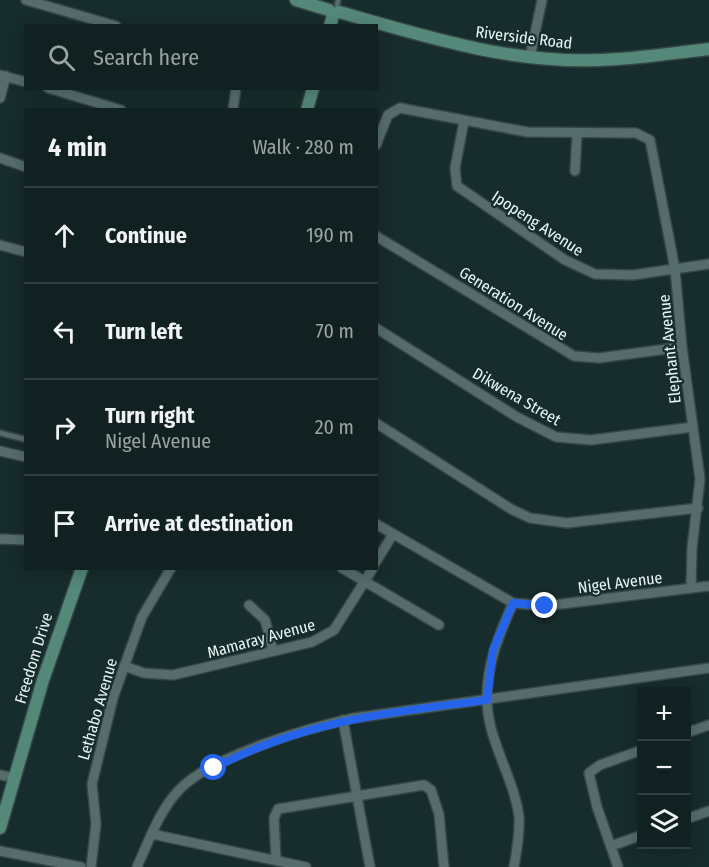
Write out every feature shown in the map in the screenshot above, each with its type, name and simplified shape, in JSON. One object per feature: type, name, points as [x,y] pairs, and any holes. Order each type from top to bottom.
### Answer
[{"type":"street","points":[[26,0],[109,24]]},
{"type":"street","name":"Riverside Road","points":[[296,0],[456,44],[530,57],[599,60],[709,49]]},
{"type":"street","points":[[530,57],[540,2]]},
{"type":"street","points":[[0,99],[3,75],[24,81]]},
{"type":"street","points":[[55,90],[114,108]]},
{"type":"street","points":[[233,108],[236,90]]},
{"type":"street","points":[[308,108],[312,90]]},
{"type":"street","name":"Elephant Avenue","points":[[378,140],[388,115],[400,108],[527,132],[636,134],[650,140],[675,269],[682,347],[700,479],[692,548],[691,588]]},
{"type":"street","name":"Ipopeng Avenue","points":[[464,121],[454,175],[462,192],[565,260],[595,274],[633,275],[709,264]]},
{"type":"street","points":[[575,171],[577,134]]},
{"type":"street","points":[[0,158],[24,166]]},
{"type":"street","name":"Generation Avenue","points":[[378,237],[574,356],[599,358],[682,347]]},
{"type":"street","points":[[0,245],[24,251]]},
{"type":"street","name":"Dikwena Street","points":[[378,329],[517,417],[556,437],[591,440],[693,427]]},
{"type":"street","points":[[378,424],[511,509],[530,518],[567,524],[698,508]]},
{"type":"street","points":[[0,451],[24,457]]},
{"type":"street","name":"Nigel Avenue","points":[[378,525],[513,603],[545,606],[709,586]]},
{"type":"street","points":[[378,559],[393,534]]},
{"type":"street","points":[[0,538],[24,540]]},
{"type":"street","name":"Freedom Drive","points":[[0,828],[47,669],[81,570]]},
{"type":"street","name":"Lethabo Avenue","points":[[92,867],[96,824],[92,784],[123,666],[142,617],[170,570]]},
{"type":"street","points":[[345,570],[439,625]]},
{"type":"street","name":"Mamaray Avenue","points":[[123,666],[144,673],[173,675],[312,642],[334,630],[372,570]]},
{"type":"street","points":[[513,603],[493,650],[487,700],[491,728],[519,815],[514,867]]},
{"type":"street","points":[[249,605],[265,620],[273,650]]},
{"type":"street","points":[[137,867],[172,799],[195,778],[266,744],[343,720],[709,668]]},
{"type":"street","points":[[343,720],[370,867]]},
{"type":"street","points":[[691,732],[709,725]]},
{"type":"street","points":[[618,867],[597,807],[590,773],[600,765],[637,752]]},
{"type":"street","points":[[0,775],[15,778]]},
{"type":"street","points":[[276,859],[276,811],[357,794],[428,786],[439,814],[444,867]]},
{"type":"street","points":[[691,818],[709,811]]},
{"type":"street","points":[[152,834],[306,867]]},
{"type":"street","points":[[611,846],[637,837]]},
{"type":"street","points":[[0,851],[42,863],[81,867]]},
{"type":"lane","points":[[0,433],[24,439]]},
{"type":"route","points":[[214,768],[266,744],[321,725],[354,718],[487,700],[489,668],[493,650],[513,603],[545,606]]}]
